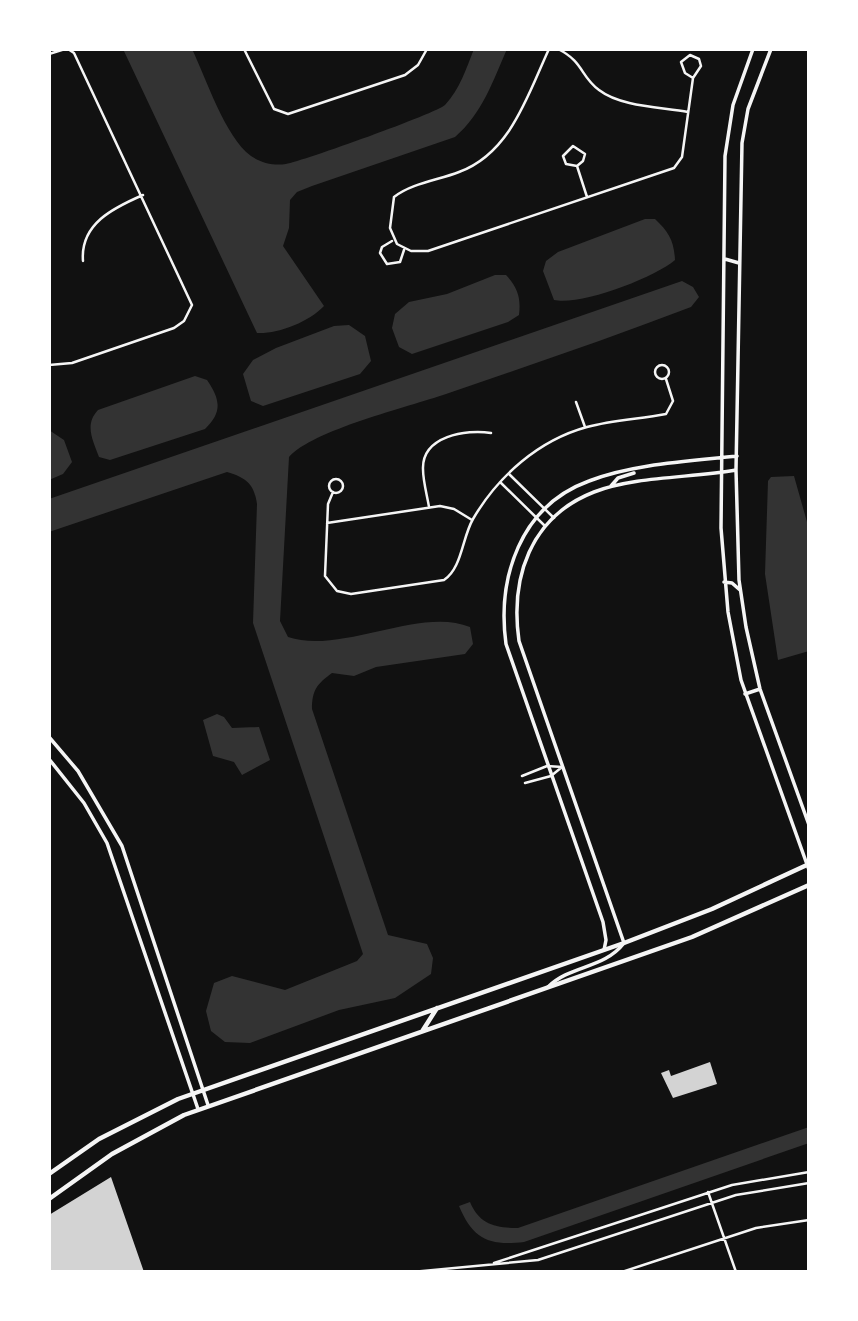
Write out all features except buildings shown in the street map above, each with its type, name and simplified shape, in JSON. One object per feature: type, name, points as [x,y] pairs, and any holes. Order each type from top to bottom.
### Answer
[{"type":"main road","points":[[49,1174],[128,1122],[193,1093],[603,951],[712,909],[808,867]]},
{"type":"main road","points":[[49,1199],[122,1147],[198,1109],[713,929],[809,885]]},
{"type":"main road","points":[[423,1031],[438,1007]]},
{"type":"street","points":[[49,54],[67,49],[74,53],[191,298],[190,312],[174,328],[72,363],[49,365]]},
{"type":"street","points":[[244,49],[274,109],[288,114],[405,75],[418,65],[427,49]]},
{"type":"street","points":[[550,49],[515,121],[491,153],[462,172],[394,197],[390,228],[394,241],[404,250],[428,251],[674,168],[682,157],[693,78],[701,63],[691,55],[683,59],[682,66],[685,73],[693,78]]},
{"type":"street","points":[[558,49],[579,62],[592,84],[602,93],[616,99],[688,112]]},
{"type":"street","points":[[753,49],[733,105],[727,138],[722,457],[724,582],[732,638],[745,694],[808,867]]},
{"type":"street","points":[[771,49],[748,109],[743,140],[736,470],[741,591],[760,689],[809,825]]},
{"type":"street","points":[[573,146],[585,154],[583,161],[577,166],[566,164],[563,156],[573,146]]},
{"type":"street","points":[[577,166],[587,197]]},
{"type":"street","points":[[83,261],[82,246],[93,226],[105,215],[143,195]]},
{"type":"street","points":[[394,241],[382,247],[382,260],[387,264],[400,262],[404,250]]},
{"type":"street","points":[[725,259],[740,263]]},
{"type":"street","points":[[333,492],[343,488],[340,479],[329,482],[333,492],[328,504],[325,576],[332,586],[351,594],[444,580],[454,570],[472,520],[508,474],[540,448],[585,427],[666,414],[673,401],[666,379],[668,368],[660,366],[656,376],[666,379]]},
{"type":"street","points":[[576,402],[585,427]]},
{"type":"street","points":[[429,507],[423,469],[424,460],[432,445],[471,430],[491,433]]},
{"type":"street","points":[[603,951],[607,940],[603,922],[506,644],[502,613],[511,561],[521,538],[545,509],[588,481],[646,469],[737,456]]},
{"type":"street","points":[[611,487],[618,478],[646,469]]},
{"type":"street","points":[[546,988],[559,976],[607,960],[624,943],[522,652],[515,613],[522,566],[545,526],[573,503],[611,487],[736,470]]},
{"type":"street","points":[[508,474],[554,518]]},
{"type":"street","points":[[500,482],[545,526]]},
{"type":"street","points":[[327,523],[429,507],[454,509],[472,520]]},
{"type":"street","points":[[724,582],[732,583],[741,591]]},
{"type":"street","points":[[745,694],[760,689]]},
{"type":"street","points":[[49,737],[101,806],[121,846],[208,1105]]},
{"type":"street","points":[[49,759],[84,803],[107,844],[198,1109]]},
{"type":"street","points":[[522,776],[547,766],[562,767]]},
{"type":"street","points":[[524,783],[551,776],[562,767]]},
{"type":"street","points":[[488,1265],[708,1192],[809,1172]]},
{"type":"street","points":[[412,1272],[529,1261],[567,1253],[712,1203],[771,1188],[809,1183]]},
{"type":"street","points":[[708,1192],[736,1272]]},
{"type":"street","points":[[622,1272],[756,1228],[809,1220]]},
{"type":"shaded area","points":[[123,49],[192,49],[233,135],[251,156],[277,165],[317,155],[437,110],[445,105],[455,92],[474,49],[507,49],[480,107],[455,137],[297,192],[290,200],[289,228],[283,246],[324,306],[293,326],[257,333]]},
{"type":"shaded area","points":[[645,219],[655,219],[667,233],[672,242],[675,260],[651,275],[598,295],[566,301],[554,300],[543,271],[546,261],[558,252]]},
{"type":"shaded area","points":[[495,275],[506,275],[516,289],[520,303],[519,315],[508,322],[412,354],[399,347],[392,328],[395,314],[409,302],[447,294]]},
{"type":"shaded area","points":[[682,281],[693,287],[699,297],[691,307],[339,429],[301,447],[289,457],[280,621],[288,637],[309,641],[331,640],[428,622],[450,622],[470,627],[473,644],[465,654],[376,667],[354,676],[332,673],[316,688],[312,702],[312,709],[388,935],[427,944],[433,958],[431,974],[395,998],[339,1010],[250,1043],[225,1042],[211,1031],[206,1011],[214,983],[232,976],[285,990],[357,961],[363,954],[253,623],[257,504],[254,491],[244,479],[227,472],[49,532],[49,499]]},
{"type":"shaded area","points":[[349,325],[365,336],[371,361],[360,374],[263,406],[251,401],[243,374],[253,360],[276,348],[334,326]]},
{"type":"shaded area","points":[[195,376],[207,380],[217,399],[215,417],[205,429],[110,460],[99,457],[92,439],[91,427],[91,421],[98,410]]},
{"type":"shaded area","points":[[49,430],[64,440],[72,462],[63,474],[49,480]]},
{"type":"shaded area","points":[[794,476],[809,529],[809,651],[778,660],[765,574],[768,481],[771,477]]},
{"type":"shaded area","points":[[217,714],[224,717],[232,728],[259,727],[270,760],[242,775],[234,762],[213,756],[203,720]]},
{"type":"shaded area","points":[[809,1127],[809,1143],[524,1242],[501,1243],[483,1238],[470,1226],[459,1206],[470,1202],[483,1220],[502,1227],[518,1228]]}]
